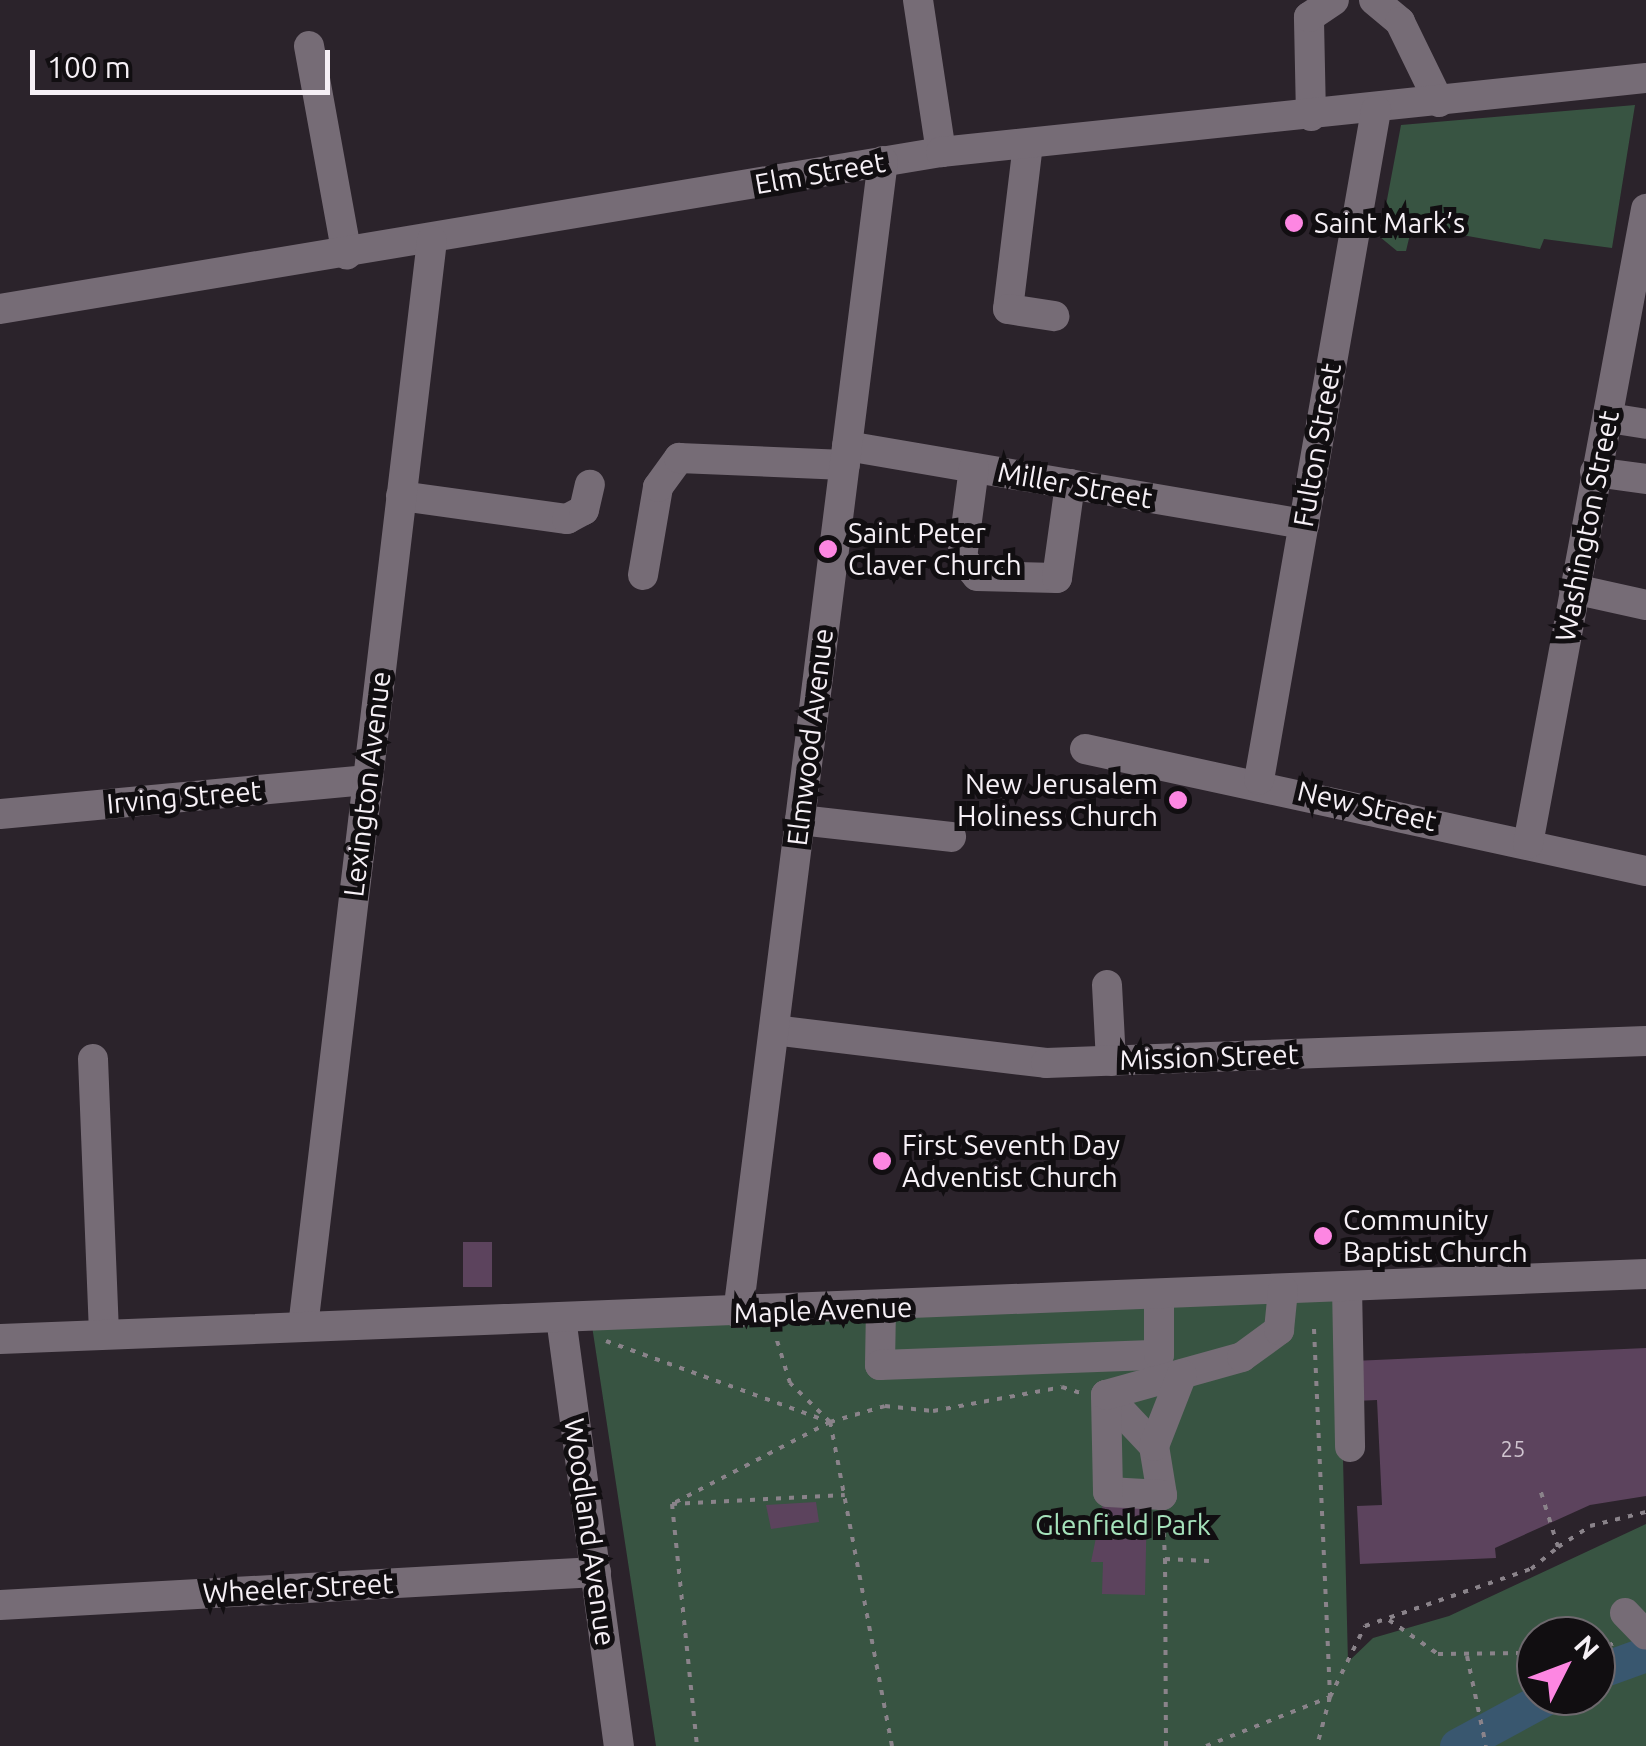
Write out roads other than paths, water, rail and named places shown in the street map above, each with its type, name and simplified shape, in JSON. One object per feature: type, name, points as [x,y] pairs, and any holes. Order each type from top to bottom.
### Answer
[{"type":"street","points":[[918,0],[941,152]]},
{"type":"street","points":[[1311,116],[1310,18],[1334,0]]},
{"type":"street","points":[[1374,0],[1400,22],[1439,102]]},
{"type":"street","points":[[309,46],[347,255]]},
{"type":"street","name":"Elm Street","points":[[0,309],[432,241],[941,152],[1376,110],[1646,78]]},
{"type":"street","name":"Fulton Street","points":[[1259,780],[1376,110]]},
{"type":"street","points":[[1028,144],[1008,309],[1054,316]]},
{"type":"street","name":"Elmwood Avenue","points":[[738,1314],[883,161]]},
{"type":"street","name":"Washington Street","points":[[1528,844],[1646,208]]},
{"type":"street","name":"Lexington Avenue","points":[[302,1327],[432,241]]},
{"type":"street","points":[[1609,418],[1646,424]]},
{"type":"street","name":"Miller Street","points":[[644,575],[658,487],[680,458],[846,456],[974,468],[1304,524]]},
{"type":"street","points":[[974,468],[962,558],[977,576],[1057,578],[1070,484]]},
{"type":"street","points":[[1595,472],[1646,479]]},
{"type":"street","points":[[402,496],[567,519],[584,510],[590,485]]},
{"type":"street","points":[[1574,588],[1646,605]]},
{"type":"street","name":"New Street","points":[[1085,750],[1259,780],[1646,871]]},
{"type":"street","name":"Irving Street","points":[[0,814],[368,780]]},
{"type":"street","points":[[800,820],[952,837]]},
{"type":"street","points":[[1107,985],[1111,1060]]},
{"type":"street","name":"Mission Street","points":[[774,1030],[1046,1063],[1646,1041]]},
{"type":"street","points":[[92,1059],[104,1334]]},
{"type":"street","name":"Maple Avenue","points":[[0,1338],[738,1314],[1646,1274]]},
{"type":"street","points":[[1347,1287],[1350,1447]]},
{"type":"street","points":[[1095,1395],[1242,1357],[1279,1330],[1283,1290]]},
{"type":"street","points":[[881,1308],[880,1366],[1160,1355],[1159,1295]]},
{"type":"street","name":"Woodland Avenue","points":[[562,1318],[619,1746]]},
{"type":"street","points":[[1095,1395],[1108,1492],[1162,1495],[1154,1446],[1182,1374]]},
{"type":"street","points":[[1095,1395],[1154,1446]]},
{"type":"street","name":"Wheeler Street","points":[[0,1605],[596,1572]]},
{"type":"waterway","points":[[1616,1665],[1646,1654]]},
{"type":"waterway","points":[[1457,1746],[1516,1714]]},
{"type":"place","name":"Saint Mark’s","points":[[1294,223]]},
{"type":"place","name":"Saint Peter Claver Church","points":[[828,549]]},
{"type":"place","name":"New Jerusalem Holiness Church","points":[[1178,800]]},
{"type":"place","name":"First Seventh Day Adventist Church","points":[[882,1161]]},
{"type":"place","name":"Community Baptist Church","points":[[1323,1236]]},
{"type":"park label","name":"Glenfield Park","points":[[1123,1525]]}]
